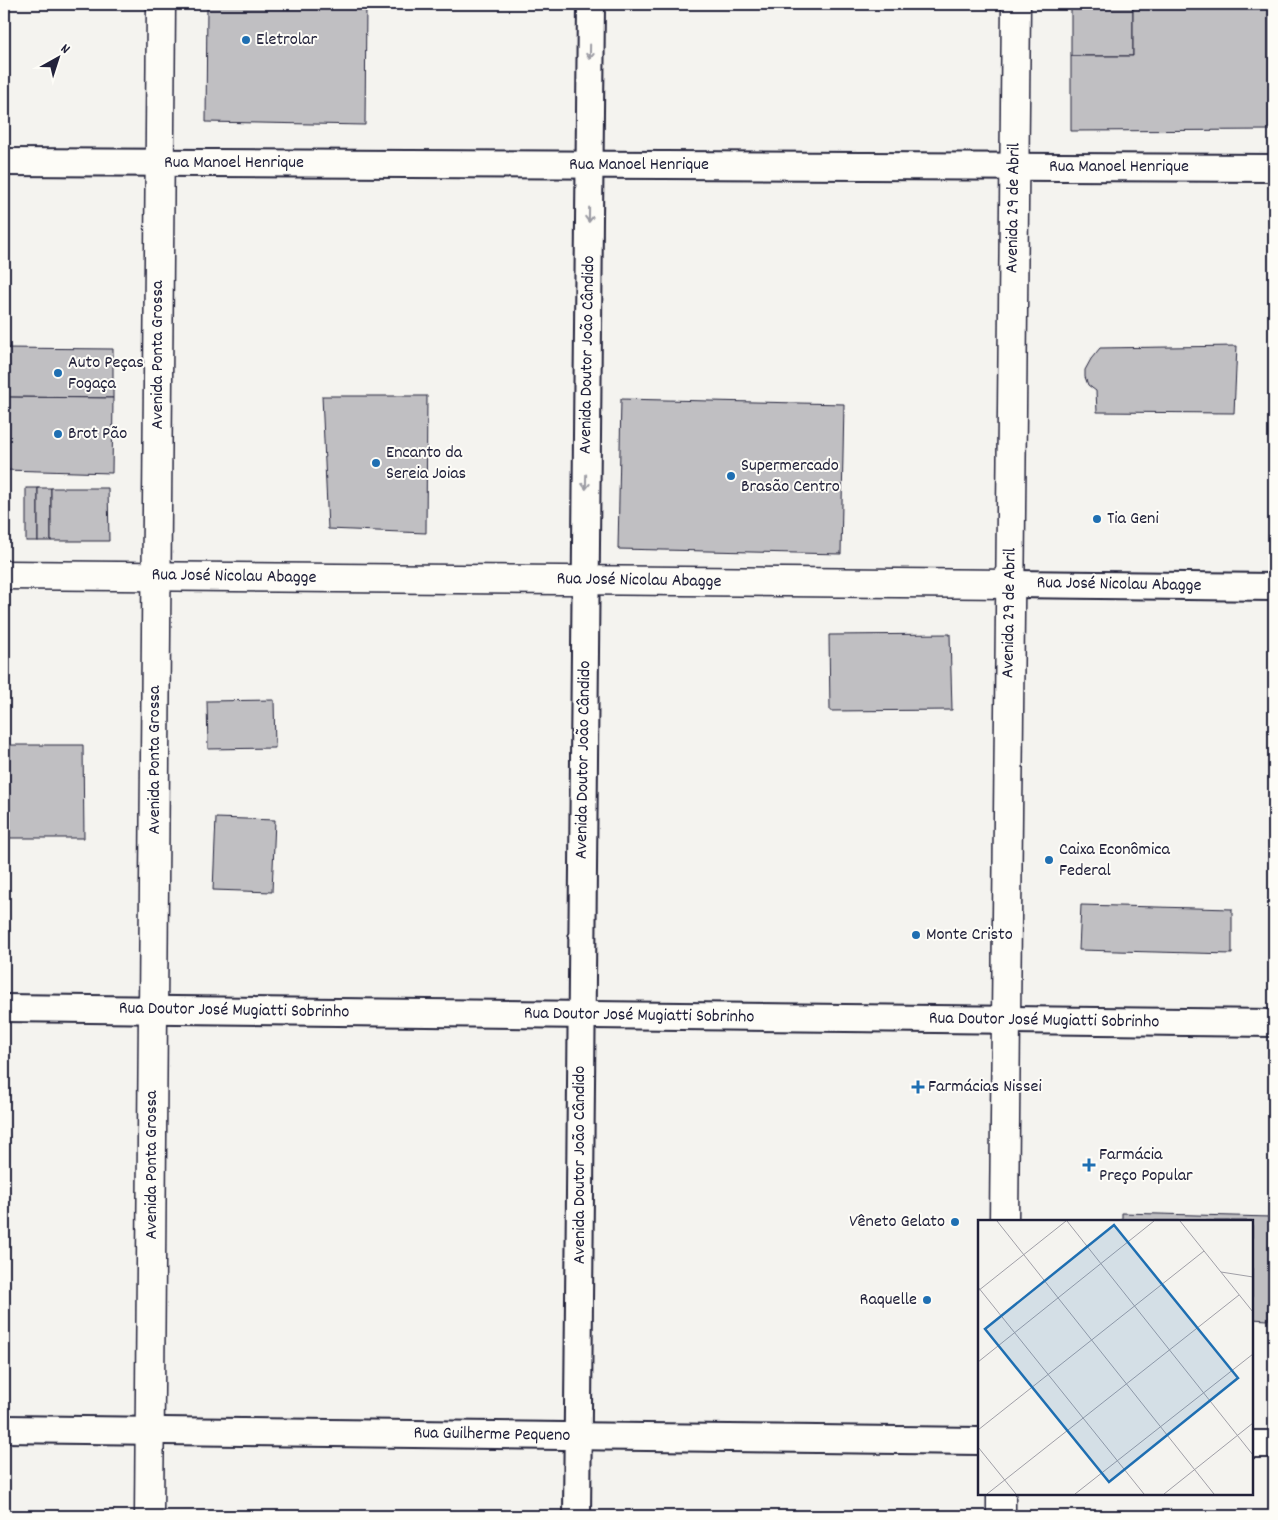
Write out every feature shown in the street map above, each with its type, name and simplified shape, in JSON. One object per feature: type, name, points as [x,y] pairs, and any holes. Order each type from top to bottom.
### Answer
[{"type":"street","name":"Avenida Ponta Grossa","points":[[149,1516],[160,4]]},
{"type":"street","name":"Avenida Doutor João Cândido","points":[[577,1516],[591,4]]},
{"type":"street","name":"Avenida 29 de Abril","points":[[1004,1220],[1016,4]]},
{"type":"street","name":"Rua Manoel Henrique","points":[[4,162],[1274,168]]},
{"type":"street","name":"Rua José Nicolau Abagge","points":[[4,575],[1274,587]]},
{"type":"street","name":"Rua Doutor José Mugiatti Sobrinho","points":[[4,1008],[1274,1023]]},
{"type":"street","name":"Rua Guilherme Pequeno","points":[[4,1429],[978,1441]]},
{"type":"street","points":[[1253,1444],[1274,1444]]},
{"type":"street","points":[[1001,1495],[1001,1516]]},
{"type":"building","points":[[207,4],[366,4],[365,125],[206,122]]},
{"type":"building","points":[[1071,4],[1133,4],[1133,56],[1071,56]]},
{"type":"building","points":[[1133,4],[1274,4],[1274,130],[1071,131],[1071,56],[1133,56]]},
{"type":"building","points":[[1237,346],[1234,413],[1097,412],[1096,391],[1088,385],[1085,377],[1085,370],[1100,348]]},
{"type":"building","name":"Auto Peças Fogaça","points":[[4,348],[113,349],[113,398],[4,397]]},
{"type":"building","name":"Encanto da Sereia Joias","points":[[322,396],[427,396],[426,533],[328,529]]},
{"type":"building","name":"Brot Pão","points":[[4,397],[113,398],[112,473],[4,470]]},
{"type":"building","name":"Supermercado Brasão Centro","points":[[621,399],[844,404],[841,554],[618,549]]},
{"type":"building","points":[[26,488],[38,488],[38,541],[26,541]]},
{"type":"building","points":[[38,488],[51,488],[51,541],[38,541]]},
{"type":"building","points":[[51,488],[108,488],[109,541],[51,541]]},
{"type":"building","points":[[950,634],[952,710],[830,711],[829,635]]},
{"type":"building","points":[[274,700],[275,748],[208,749],[207,701]]},
{"type":"building","points":[[4,745],[83,745],[84,838],[4,838]]},
{"type":"building","points":[[216,818],[275,820],[272,892],[213,890]]},
{"type":"building","points":[[1081,905],[1232,909],[1232,954],[1079,950]]},
{"type":"building","points":[[1122,1213],[1270,1217],[1268,1320],[1253,1319],[1253,1220],[1122,1220]]},
{"type":"place","name":"Eletrolar","points":[[246,40]]},
{"type":"place","name":"Auto Peças Fogaça","points":[[58,373]]},
{"type":"place","name":"Brot Pão","points":[[58,434]]},
{"type":"place","name":"Encanto da Sereia Joias","points":[[376,463]]},
{"type":"place","name":"Supermercado Brasão Centro","points":[[731,476]]},
{"type":"place","name":"Tia Geni","points":[[1097,519]]},
{"type":"place","name":"Caixa Econômica Federal","points":[[1049,860]]},
{"type":"place","name":"Monte Cristo","points":[[916,935]]},
{"type":"place","name":"Farmácias Nissei","points":[[918,1087]]},
{"type":"place","name":"Farmácia Preço Popular","points":[[1089,1165]]},
{"type":"place","name":"Vêneto Gelato","points":[[955,1222]]},
{"type":"place","name":"Raquelle","points":[[927,1300]]}]
